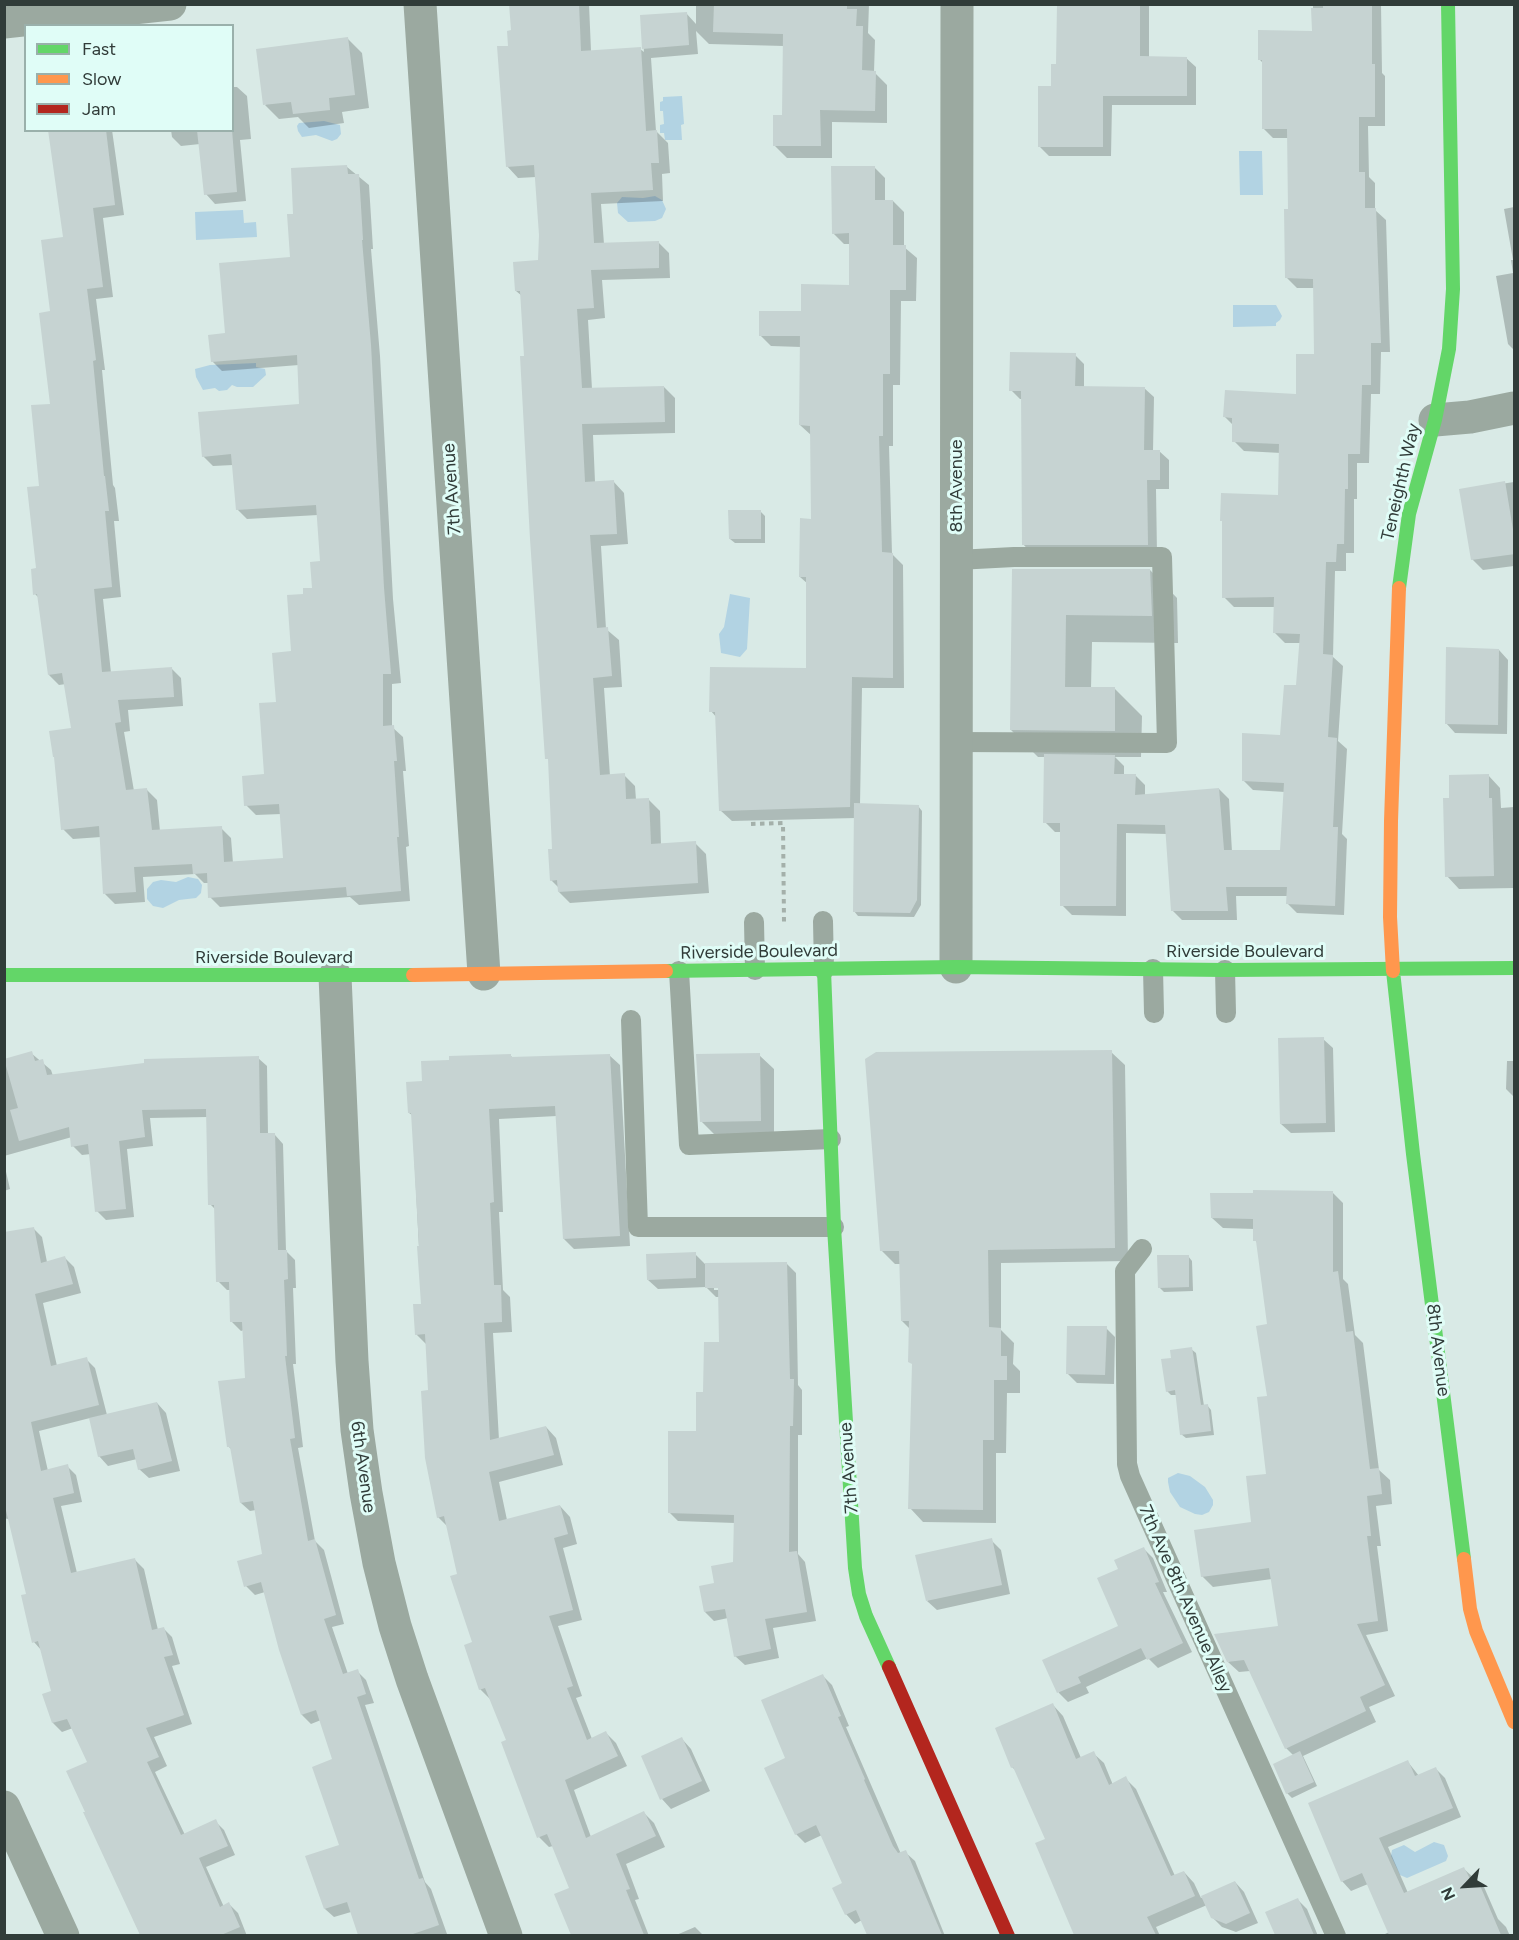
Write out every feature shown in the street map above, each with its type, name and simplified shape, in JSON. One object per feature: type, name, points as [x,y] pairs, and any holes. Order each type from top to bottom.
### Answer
[{"type":"street","points":[[4,22],[170,4]]},
{"type":"street","name":"7th Avenue","points":[[420,4],[484,974]]},
{"type":"street","name":"8th Avenue","points":[[956,967],[957,4]]},
{"type":"street","name":"Teneighth Way","points":[[1393,970],[1390,917],[1391,821],[1399,579],[1409,514],[1435,420],[1449,349],[1453,289],[1448,4]]},
{"type":"street","points":[[1435,420],[1470,417],[1515,408]]},
{"type":"street","name":"Riverside Boulevard","points":[[4,975],[335,976],[956,967],[1225,970],[1515,968]]},
{"type":"street","name":"7th Avenue","points":[[824,970],[834,1227],[855,1568],[859,1594],[870,1625],[1008,1935]]},
{"type":"street","name":"8th Avenue","points":[[1393,970],[1413,1154],[1470,1609],[1476,1631],[1515,1722]]},
{"type":"street","name":"6th Avenue","points":[[335,976],[352,1361],[357,1430],[366,1493],[379,1563],[412,1679],[506,1935]]},
{"type":"street","points":[[4,1807],[63,1935]]},
{"type":"lane","points":[[955,742],[1167,743],[1162,557],[1014,557],[957,560]]},
{"type":"lane","points":[[823,921],[824,970]]},
{"type":"lane","points":[[754,922],[755,970]]},
{"type":"lane","points":[[1153,969],[1154,1013]]},
{"type":"lane","points":[[1225,970],[1226,1013]]},
{"type":"lane","points":[[680,971],[689,1144],[831,1139]]},
{"type":"lane","points":[[631,1020],[638,1227],[834,1227]]},
{"type":"lane","name":"7th Ave 8th Avenue Alley","points":[[1142,1249],[1125,1271],[1127,1464],[1130,1476],[1336,1935]]},
{"type":"path","points":[[751,824],[783,823],[784,922]]},
{"type":"water","points":[[682,96],[684,124],[681,125],[682,140],[665,140],[664,133],[660,133],[660,125],[664,124],[660,102],[663,101],[663,97]]},
{"type":"water","points":[[324,121],[340,125],[341,134],[337,139],[332,141],[316,135],[302,137],[298,131],[299,123]]},
{"type":"water","points":[[1239,151],[1262,151],[1263,195],[1240,195]]},
{"type":"water","points":[[655,196],[662,200],[666,209],[662,218],[655,221],[628,222],[618,213],[617,203],[622,197]]},
{"type":"water","points":[[243,210],[244,223],[256,222],[257,237],[196,240],[195,212]]},
{"type":"water","points":[[1233,305],[1276,305],[1282,316],[1276,326],[1233,327]]},
{"type":"water","points":[[256,363],[256,367],[265,369],[266,375],[253,387],[232,385],[227,390],[219,391],[215,388],[203,390],[196,377],[195,369],[210,365]]},
{"type":"water","points":[[730,594],[750,598],[747,649],[740,657],[721,653],[719,634],[724,627]]},
{"type":"water","points":[[188,877],[198,879],[202,885],[201,893],[196,898],[179,900],[163,908],[153,906],[147,899],[147,889],[153,882],[161,880],[176,882]]},
{"type":"water","points":[[1178,1473],[1190,1476],[1205,1487],[1213,1500],[1209,1512],[1202,1515],[1195,1514],[1180,1507],[1170,1492],[1168,1482],[1168,1478]]},
{"type":"water","points":[[1434,1842],[1444,1845],[1448,1856],[1446,1861],[1407,1878],[1400,1875],[1391,1856],[1392,1850],[1404,1845],[1415,1852]]},
{"type":"building","points":[[509,4],[579,4],[581,51],[641,47],[646,131],[657,130],[659,163],[651,163],[653,190],[591,193],[594,243],[659,241],[659,268],[591,270],[594,308],[577,309],[582,388],[664,386],[665,422],[582,424],[585,482],[614,480],[617,534],[590,535],[597,628],[608,627],[612,676],[593,678],[600,775],[625,773],[626,799],[649,798],[651,844],[696,841],[698,883],[558,892],[557,880],[550,881],[548,849],[552,849],[548,759],[545,759],[530,539],[520,356],[524,356],[520,291],[515,291],[513,262],[538,260],[539,235],[534,165],[506,167],[497,46],[508,46],[507,31],[511,30]]},
{"type":"building","points":[[714,4],[847,4],[847,9],[857,9],[856,26],[863,26],[862,70],[876,71],[875,111],[820,110],[821,146],[773,146],[773,115],[782,115],[783,34],[713,32]]},
{"type":"building","points":[[1057,4],[1140,4],[1140,56],[1187,57],[1187,96],[1103,96],[1103,147],[1038,147],[1038,86],[1051,86],[1051,64],[1056,64]]},
{"type":"building","points":[[1323,4],[1372,4],[1375,117],[1359,117],[1359,172],[1365,172],[1365,208],[1376,208],[1381,343],[1371,343],[1371,385],[1362,385],[1360,454],[1348,454],[1344,544],[1337,544],[1336,562],[1326,562],[1323,654],[1333,655],[1328,737],[1337,738],[1333,827],[1338,827],[1335,906],[1286,904],[1287,887],[1226,887],[1228,911],[1171,911],[1165,825],[1117,824],[1116,906],[1060,906],[1060,823],[1043,823],[1044,754],[1115,755],[1114,774],[1136,774],[1135,795],[1219,788],[1224,850],[1280,850],[1284,783],[1242,781],[1242,733],[1280,735],[1284,685],[1296,685],[1300,634],[1273,633],[1274,597],[1222,598],[1222,521],[1220,521],[1221,493],[1278,495],[1279,444],[1232,442],[1232,418],[1223,417],[1225,390],[1296,394],[1296,354],[1314,354],[1313,279],[1285,278],[1284,209],[1288,209],[1287,129],[1262,129],[1262,60],[1258,60],[1258,30],[1312,31],[1311,8],[1323,8]]},
{"type":"building","points":[[687,12],[689,45],[642,49],[640,15]]},
{"type":"building","points":[[348,37],[355,95],[329,98],[330,110],[293,114],[291,102],[263,105],[256,49]]},
{"type":"building","points":[[48,132],[106,132],[115,205],[93,208],[103,287],[87,289],[96,360],[93,361],[109,511],[105,511],[112,587],[94,589],[102,672],[172,667],[174,697],[118,700],[121,722],[115,723],[126,790],[147,788],[152,830],[222,826],[224,862],[283,858],[279,804],[244,806],[242,776],[264,774],[259,703],[276,702],[272,653],[291,651],[287,595],[303,594],[303,588],[312,588],[310,562],[320,561],[316,505],[236,510],[231,454],[202,457],[198,412],[299,404],[297,355],[211,362],[208,335],[225,333],[219,263],[290,257],[287,214],[293,214],[291,168],[347,165],[348,174],[359,174],[391,674],[383,674],[383,726],[394,725],[401,891],[347,896],[346,887],[208,898],[207,873],[193,874],[192,864],[134,867],[136,892],[103,894],[99,826],[61,830],[54,757],[49,731],[71,728],[62,673],[48,675],[37,594],[33,595],[31,569],[36,568],[27,487],[39,486],[31,405],[50,404],[39,313],[50,311],[41,240],[63,237]]},
{"type":"building","points":[[197,132],[232,132],[237,192],[204,195]]},
{"type":"building","points":[[831,166],[875,166],[875,200],[893,200],[893,245],[906,245],[906,290],[890,290],[890,374],[883,374],[883,436],[879,436],[882,552],[893,553],[893,678],[852,677],[850,807],[719,811],[715,712],[709,712],[710,667],[806,668],[806,577],[799,577],[800,518],[811,519],[810,426],[799,425],[800,336],[759,336],[759,311],[801,311],[801,284],[849,285],[849,233],[832,234]]},
{"type":"building","points":[[1010,352],[1076,353],[1075,386],[1145,387],[1144,450],[1160,450],[1160,480],[1147,480],[1148,545],[1022,545],[1021,391],[1009,391]]},
{"type":"building","points":[[1505,481],[1515,554],[1471,560],[1459,489]]},
{"type":"building","points":[[728,510],[761,510],[761,539],[729,539]]},
{"type":"building","points":[[1012,569],[1150,569],[1152,616],[1066,615],[1065,687],[1115,687],[1115,731],[1010,730]]},
{"type":"building","points":[[1446,647],[1499,649],[1498,725],[1445,724]]},
{"type":"building","points":[[1489,774],[1489,798],[1492,798],[1494,876],[1445,877],[1443,798],[1449,798],[1449,775]]},
{"type":"building","points":[[854,803],[919,805],[917,900],[910,913],[853,912]]},
{"type":"building","points":[[1324,1037],[1326,1123],[1280,1124],[1278,1038]]},
{"type":"building","points":[[1112,1050],[1115,1248],[988,1250],[989,1327],[1001,1328],[1001,1356],[1007,1356],[1007,1380],[994,1380],[994,1440],[983,1440],[983,1510],[908,1509],[912,1364],[908,1362],[909,1321],[901,1321],[899,1251],[880,1251],[865,1059],[876,1052]]},
{"type":"building","points":[[32,1051],[35,1061],[43,1059],[47,1075],[144,1063],[144,1059],[259,1056],[260,1133],[275,1133],[278,1250],[287,1250],[288,1279],[284,1280],[287,1356],[285,1356],[295,1438],[290,1439],[308,1541],[315,1539],[336,1615],[324,1619],[343,1674],[358,1669],[366,1694],[357,1697],[419,1879],[423,1878],[439,1925],[410,1935],[358,1935],[347,1902],[324,1909],[305,1856],[339,1845],[312,1767],[332,1759],[316,1710],[301,1715],[279,1650],[261,1582],[244,1587],[237,1561],[262,1554],[253,1501],[240,1503],[230,1447],[227,1447],[218,1381],[245,1378],[242,1322],[230,1322],[229,1282],[216,1282],[214,1205],[208,1205],[206,1109],[142,1110],[145,1137],[119,1141],[126,1209],[95,1212],[88,1144],[71,1147],[69,1127],[19,1141],[10,1110],[18,1108],[4,1059]]},
{"type":"building","points":[[760,1053],[761,1121],[700,1122],[696,1054]]},
{"type":"building","points":[[511,1054],[511,1057],[610,1054],[620,1236],[563,1239],[555,1106],[489,1109],[494,1202],[490,1203],[494,1285],[501,1285],[502,1322],[484,1323],[490,1440],[546,1426],[554,1455],[489,1472],[499,1521],[560,1505],[568,1534],[554,1538],[573,1610],[549,1616],[573,1686],[567,1688],[587,1740],[606,1731],[618,1756],[565,1780],[586,1838],[644,1811],[656,1836],[616,1854],[630,1889],[626,1890],[644,1935],[571,1935],[554,1894],[569,1888],[547,1834],[537,1838],[501,1742],[506,1740],[485,1688],[479,1690],[464,1645],[472,1642],[450,1576],[457,1574],[444,1516],[437,1518],[425,1458],[421,1391],[428,1390],[425,1334],[415,1335],[413,1304],[421,1304],[417,1246],[419,1246],[411,1113],[408,1113],[406,1082],[422,1081],[421,1061],[449,1060],[449,1056]]},
{"type":"building","points":[[1253,1190],[1333,1191],[1333,1272],[1338,1271],[1346,1332],[1353,1331],[1370,1469],[1379,1468],[1382,1494],[1367,1496],[1371,1536],[1367,1536],[1378,1621],[1357,1624],[1385,1685],[1360,1697],[1366,1711],[1285,1749],[1244,1660],[1227,1662],[1214,1634],[1278,1626],[1269,1568],[1201,1577],[1194,1530],[1251,1522],[1246,1476],[1266,1474],[1257,1397],[1267,1396],[1256,1326],[1267,1324],[1256,1241],[1253,1241],[1253,1219],[1211,1218],[1210,1193],[1253,1193]]},
{"type":"building","points":[[34,1227],[41,1263],[65,1256],[73,1284],[35,1294],[51,1366],[87,1357],[99,1405],[31,1422],[41,1471],[68,1464],[74,1493],[53,1498],[71,1573],[135,1558],[152,1630],[164,1627],[173,1655],[164,1657],[184,1715],[146,1728],[159,1757],[147,1762],[181,1835],[216,1819],[228,1846],[199,1858],[220,1907],[229,1902],[240,1927],[221,1935],[140,1935],[66,1771],[87,1762],[67,1719],[52,1723],[42,1694],[51,1691],[38,1641],[32,1643],[21,1595],[26,1594],[4,1502],[4,1232]]},
{"type":"building","points":[[696,1252],[696,1278],[647,1280],[646,1254]]},
{"type":"building","points":[[1157,1255],[1189,1255],[1189,1287],[1158,1288]]},
{"type":"building","points":[[787,1262],[790,1379],[794,1379],[793,1426],[790,1426],[789,1552],[797,1551],[807,1612],[765,1619],[771,1649],[734,1657],[725,1609],[704,1612],[699,1586],[714,1583],[711,1566],[733,1562],[734,1515],[668,1513],[668,1431],[696,1431],[696,1392],[703,1392],[704,1342],[719,1342],[718,1288],[705,1288],[705,1263]]},
{"type":"building","points":[[1067,1326],[1107,1326],[1105,1375],[1066,1374]]},
{"type":"building","points":[[1192,1347],[1201,1405],[1208,1404],[1211,1431],[1180,1435],[1175,1390],[1166,1392],[1161,1359],[1171,1358],[1170,1350]]},
{"type":"building","points":[[157,1402],[172,1461],[138,1470],[133,1449],[98,1457],[89,1418]]},
{"type":"building","points":[[992,1538],[1002,1585],[926,1601],[915,1555]]},
{"type":"building","points":[[1144,1547],[1159,1582],[1155,1583],[1183,1643],[1147,1660],[1141,1648],[1078,1677],[1081,1683],[1057,1693],[1042,1660],[1118,1626],[1097,1578],[1118,1569],[1114,1560]]},
{"type":"building","points":[[823,1674],[841,1716],[838,1717],[893,1846],[898,1853],[906,1850],[942,1935],[867,1935],[856,1910],[845,1915],[832,1888],[842,1883],[816,1825],[795,1835],[764,1768],[785,1758],[761,1700]]},
{"type":"building","points":[[1053,1703],[1076,1759],[1094,1751],[1109,1785],[1126,1776],[1171,1876],[1184,1871],[1195,1896],[1147,1917],[1156,1935],[1074,1935],[1035,1843],[1045,1839],[1013,1767],[1011,1768],[995,1728]]},
{"type":"building","points":[[682,1737],[702,1781],[660,1800],[641,1756]]},
{"type":"building","points":[[1300,1751],[1314,1782],[1286,1794],[1273,1764]]},
{"type":"building","points":[[1408,1760],[1415,1776],[1436,1767],[1453,1808],[1379,1838],[1404,1893],[1464,1867],[1470,1879],[1476,1876],[1501,1935],[1389,1935],[1362,1873],[1341,1882],[1308,1803]]},
{"type":"building","points":[[1235,1881],[1250,1913],[1226,1924],[1211,1918],[1201,1896]]},
{"type":"building","points":[[1298,1898],[1314,1935],[1275,1935],[1265,1912]]},
{"type":"traffic: fast","points":[[1399,588],[1409,514],[1435,420],[1449,349],[1453,289],[1448,4]]},
{"type":"traffic: fast","points":[[666,971],[956,967],[1225,970],[1514,968]]},
{"type":"traffic: fast","points":[[824,970],[834,1227],[855,1568],[859,1594],[866,1616],[889,1667]]},
{"type":"traffic: fast","points":[[1393,971],[1413,1154],[1464,1559]]},
{"type":"traffic: fast","points":[[4,975],[413,975]]},
{"type":"traffic: slow","points":[[1393,971],[1390,917],[1391,821],[1399,588]]},
{"type":"traffic: slow","points":[[413,975],[666,971]]},
{"type":"traffic: slow","points":[[1464,1559],[1470,1609],[1476,1631],[1514,1722]]},
{"type":"traffic: jam","points":[[889,1667],[1008,1936]]}]
